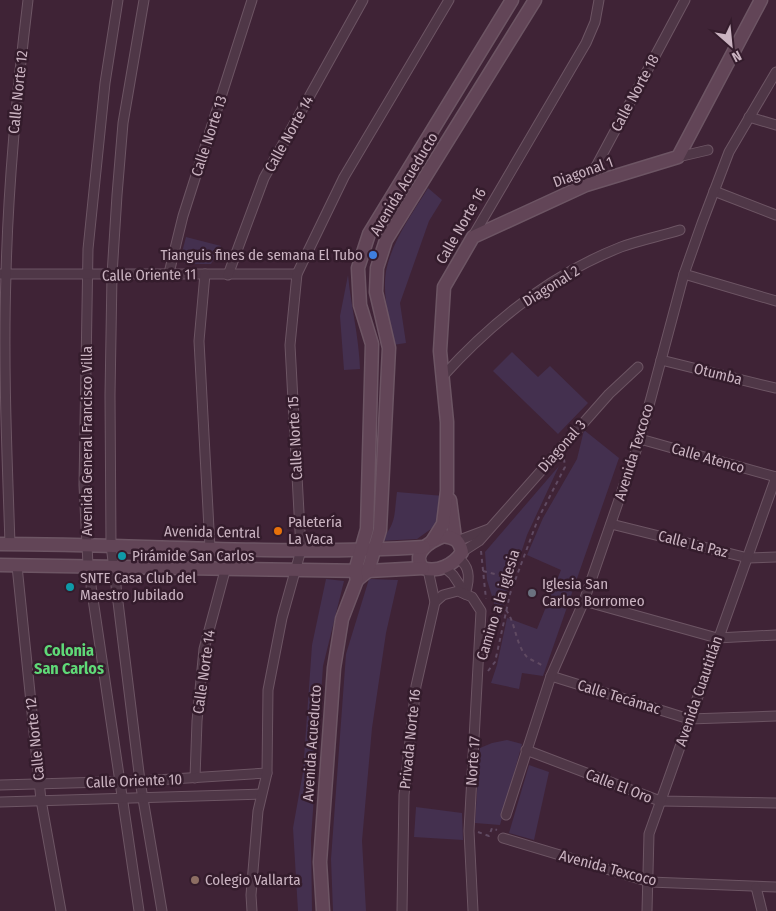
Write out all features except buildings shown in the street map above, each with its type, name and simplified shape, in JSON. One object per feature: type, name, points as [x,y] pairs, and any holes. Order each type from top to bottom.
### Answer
[{"type":"street","name":"Calle Norte 12","points":[[5,544],[3,274],[15,109],[28,0]]},
{"type":"street","name":"Avenida General Francisco Villa","points":[[118,0],[105,83],[87,275],[84,486],[88,565],[139,911]]},
{"type":"street","name":"Avenida General Francisco Villa","points":[[144,0],[123,123],[112,275],[110,395],[111,545],[112,566],[142,797],[162,911]]},
{"type":"street","name":"Calle Norte 13","points":[[169,273],[183,216],[252,0]]},
{"type":"street","name":"Calle Norte 14","points":[[228,275],[264,178],[363,0]]},
{"type":"street","name":"Calle Norte 15","points":[[252,911],[251,895],[261,794],[267,773],[268,690],[282,618],[301,550],[290,345],[297,274],[344,177],[449,0]]},
{"type":"street","name":"Avenida Acueducto","points":[[322,911],[320,862],[334,668],[342,619],[360,574],[367,550],[372,344],[360,305],[358,268],[370,234],[512,0]]},
{"type":"street","name":"Avenida Acueducto","points":[[367,550],[380,530],[389,348],[376,292],[377,268],[386,240],[536,0]]},
{"type":"street","name":"Calle Norte 16","points":[[429,544],[443,524],[447,491],[447,422],[440,351],[444,287],[586,43],[596,22],[599,0]]},
{"type":"street","name":"Calle Norte 18","points":[[586,185],[685,0]]},
{"type":"street","points":[[678,157],[761,0]]},
{"type":"street","name":"Avenida Texcoco","points":[[506,815],[551,676],[584,601],[612,524],[640,439],[684,274],[714,191],[729,152],[776,72]]},
{"type":"street","points":[[749,116],[776,125]]},
{"type":"street","name":"Diagonal 1","points":[[473,237],[586,185],[678,157],[708,150]]},
{"type":"street","points":[[714,191],[776,214]]},
{"type":"street","name":"Diagonal 2","points":[[443,376],[472,344],[536,293],[561,277],[621,247],[680,230]]},
{"type":"street","name":"Calle Oriente 11","points":[[3,274],[297,274]]},
{"type":"street","points":[[205,274],[199,341],[210,548]]},
{"type":"street","points":[[684,274],[776,301]]},
{"type":"street","name":"Otumba","points":[[661,360],[775,388]]},
{"type":"street","name":"Diagonal 3","points":[[458,547],[479,541],[608,394],[638,366]]},
{"type":"street","name":"Calle Atenco","points":[[640,439],[776,477]]},
{"type":"street","name":"Avenida Cuautitlán","points":[[647,911],[650,882],[649,834],[717,638],[748,558],[776,477]]},
{"type":"street","name":"Calle Norte 16","points":[[447,491],[451,503],[458,547]]},
{"type":"street","name":"Calle La Paz","points":[[612,524],[748,558],[776,557]]},
{"type":"street","name":"Diagonal 3","points":[[458,547],[489,529]]},
{"type":"street","name":"Avenida Central","points":[[5,544],[367,550],[429,544],[444,536],[458,547]]},
{"type":"street","points":[[426,569],[419,563],[418,557],[429,544]]},
{"type":"street","points":[[444,567],[458,547]]},
{"type":"street","points":[[458,547],[469,576],[465,594]]},
{"type":"street","points":[[0,566],[88,565],[297,569],[360,574],[444,567],[453,575],[465,594]]},
{"type":"street","name":"Calle Norte 12","points":[[17,566],[41,800],[60,911]]},
{"type":"street","name":"Calle Norte 14","points":[[195,778],[196,721],[204,649],[226,568]]},
{"type":"street","name":"Privada Norte 16","points":[[402,911],[404,795],[416,686],[434,598],[426,569]]},
{"type":"street","points":[[434,598],[458,590],[472,597],[482,611]]},
{"type":"street","points":[[584,601],[717,638],[776,635]]},
{"type":"street","name":"Norte 17","points":[[474,911],[469,831],[482,611]]},
{"type":"street","name":"Calle Tecámac","points":[[551,676],[689,719],[776,716]]},
{"type":"street","name":"Calle El Oro","points":[[526,750],[660,801],[776,803]]},
{"type":"street","name":"Calle Oriente 10","points":[[0,785],[120,782],[267,773]]},
{"type":"street","name":"Calle Oriente 10","points":[[0,802],[261,794]]},
{"type":"street","name":"Avenida Texcoco","points":[[502,838],[650,882],[776,887]]},
{"type":"street","points":[[756,887],[762,911]]},
{"type":"path","name":"Camino a la iglesia","points":[[479,685],[495,662],[515,579],[538,519],[565,467],[561,447]]},
{"type":"path","points":[[479,541],[486,600],[482,611]]},
{"type":"path","points":[[483,571],[515,579]]},
{"type":"path","points":[[506,610],[512,618],[517,638],[528,658],[543,666],[551,676]]},
{"type":"path","points":[[469,831],[489,836],[492,828],[496,828],[502,838]]},
{"type":"shaded area","points":[[428,188],[442,200],[429,221],[400,303],[406,343],[393,345],[386,299],[386,271],[398,238]]},
{"type":"shaded area","points":[[186,237],[221,246],[211,264],[185,264],[181,256]]},
{"type":"shaded area","points":[[348,275],[360,369],[344,370],[340,316]]},
{"type":"shaded area","points":[[512,352],[538,377],[550,366],[588,403],[558,434],[493,371]]},
{"type":"shaded area","points":[[584,430],[619,458],[543,676],[522,673],[519,689],[491,683],[497,665],[507,618],[537,629],[561,570],[527,555],[543,518],[577,459]]},
{"type":"shaded area","points":[[559,466],[527,535],[499,619],[487,580],[485,552]]},
{"type":"shaded area","points":[[397,492],[444,496],[442,521],[417,539],[379,541],[389,530],[394,519]]},
{"type":"shaded area","points":[[326,579],[344,581],[323,666],[311,839],[312,911],[298,911],[293,828],[303,772],[312,645]]},
{"type":"shaded area","points":[[369,579],[398,580],[386,633],[372,728],[362,841],[366,911],[333,911],[331,859],[346,654]]},
{"type":"shaded area","points":[[507,740],[522,744],[500,825],[475,823],[480,748]]},
{"type":"shaded area","points":[[529,765],[549,772],[534,840],[509,833]]},
{"type":"shaded area","points":[[416,807],[462,813],[463,840],[414,837]]},
{"type":"place","name":"Tianguis fines de semana El Tubo","points":[[373,255]]},
{"type":"place","name":"Paletería La Vaca","points":[[278,531]]},
{"type":"place","name":"Pirámide San Carlos","points":[[122,556]]},
{"type":"place","name":"SNTE Casa Club del Maestro Jubilado","points":[[70,587]]},
{"type":"place","name":"Iglesia San Carlos Borromeo","points":[[532,593]]},
{"type":"place","name":"Colegio Vallarta","points":[[195,880]]},
{"type":"district","name":"Colonia San Carlos","points":[[69,659]]}]
